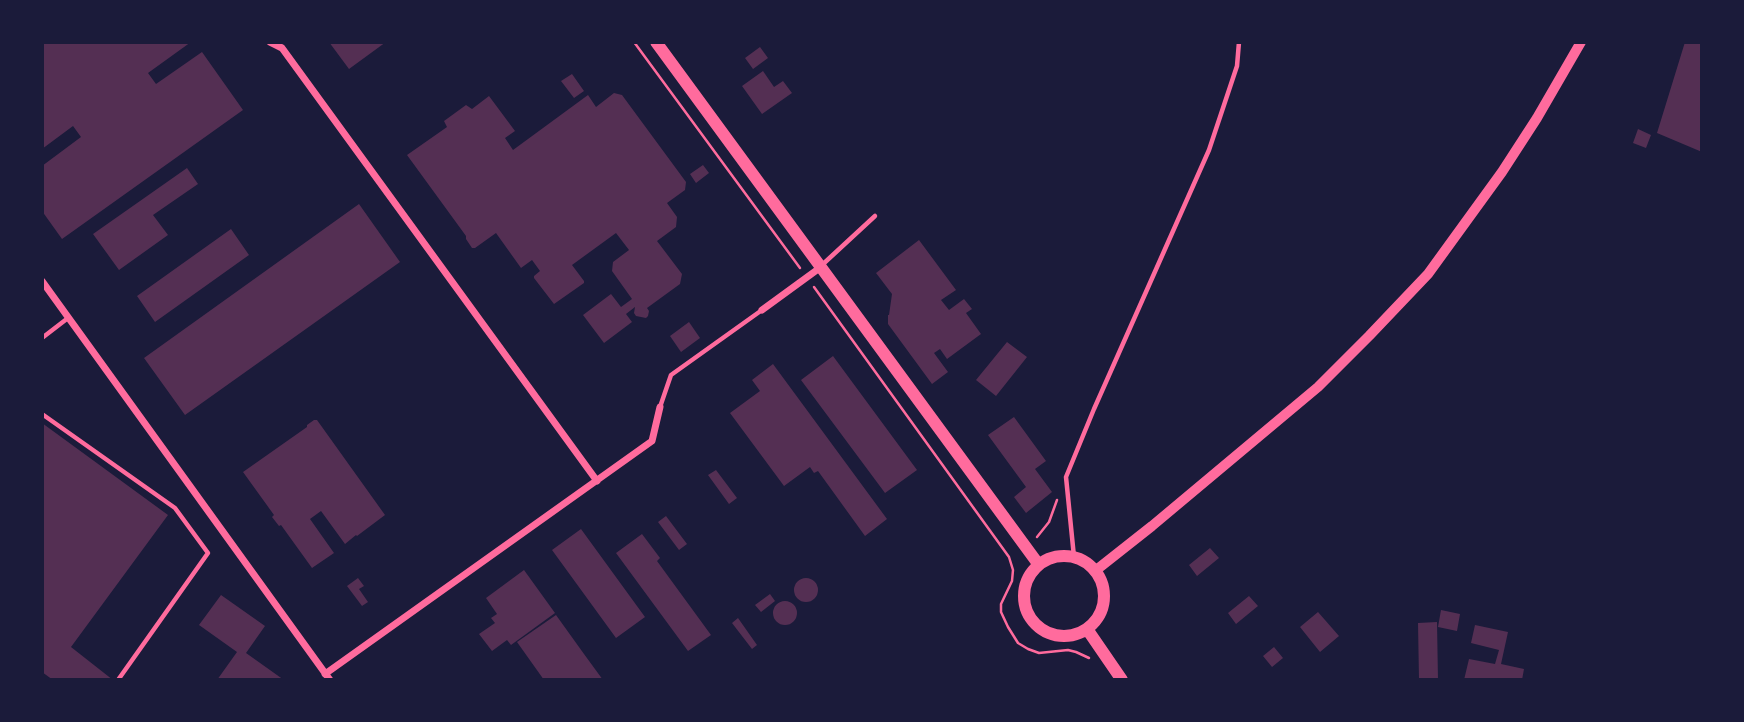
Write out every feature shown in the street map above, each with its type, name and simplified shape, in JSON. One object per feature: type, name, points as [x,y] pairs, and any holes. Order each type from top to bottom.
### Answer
[{"type":"main road","points":[[656,42],[1038,565]]},
{"type":"main road","points":[[1057,557],[1074,557],[1087,563],[1095,571],[1102,589],[1103,603],[1098,618],[1087,629],[1065,636],[1054,635],[1044,631],[1028,615],[1024,588],[1029,575],[1038,565],[1057,557]]},
{"type":"main road","points":[[1087,629],[1122,680]]},
{"type":"street","points":[[270,42],[282,48],[597,481]]},
{"type":"street","points":[[1095,571],[1318,387],[1428,274],[1502,172],[1581,42]]},
{"type":"street","points":[[762,310],[821,267]]},
{"type":"street","points":[[42,281],[327,677],[652,441],[660,407]]},
{"type":"lane","points":[[1074,557],[1066,477],[1209,150],[1237,66],[1239,42]]},
{"type":"lane","points":[[821,267],[875,216]]},
{"type":"lane","points":[[660,407],[671,375],[762,310]]},
{"type":"lane","points":[[42,338],[68,318]]},
{"type":"lane","points":[[42,414],[175,508],[208,553],[118,680]]},
{"type":"path","points":[[634,42],[1009,557],[1013,570],[1012,581],[1000,604],[1001,612],[1018,643],[1040,653],[1068,650],[1091,659]]},
{"type":"path","points":[[1009,557],[1039,535],[1049,522],[1058,500]]},
{"type":"building","points":[[42,42],[191,42],[148,73],[156,84],[202,52],[243,110],[62,239],[42,211],[42,166],[81,137],[73,126],[42,149]]},
{"type":"building","points":[[329,42],[386,42],[349,69]]},
{"type":"building","points":[[1685,42],[1702,42],[1702,152],[1657,133]]},
{"type":"building","points":[[760,47],[768,58],[753,69],[745,58]]},
{"type":"building","points":[[763,71],[774,87],[783,81],[792,93],[762,114],[742,86]]},
{"type":"building","points":[[572,74],[584,91],[574,98],[561,81]]},
{"type":"building","points":[[614,93],[622,95],[686,182],[685,190],[667,203],[677,217],[676,227],[657,241],[682,274],[680,284],[647,308],[649,311],[646,318],[636,316],[635,307],[626,314],[632,322],[604,343],[583,315],[611,294],[621,307],[632,299],[612,271],[613,262],[629,250],[616,233],[572,265],[584,283],[554,304],[534,278],[540,271],[532,260],[521,268],[496,233],[472,248],[407,155],[447,127],[444,121],[466,105],[472,109],[489,96],[515,131],[505,138],[513,150],[588,95],[596,107]]},
{"type":"building","points":[[1638,129],[1651,135],[1646,148],[1633,143]]},
{"type":"building","points":[[703,165],[709,173],[696,183],[690,174]]},
{"type":"building","points":[[187,168],[198,184],[153,215],[168,235],[119,270],[93,234]]},
{"type":"building","points":[[359,204],[400,262],[185,415],[144,358]]},
{"type":"building","points":[[231,229],[249,255],[155,322],[137,296]]},
{"type":"building","points":[[919,240],[956,290],[941,300],[949,310],[964,299],[972,309],[966,313],[981,334],[947,359],[940,349],[934,353],[948,372],[932,384],[888,324],[892,294],[876,273]]},
{"type":"building","points":[[689,322],[700,338],[681,352],[670,336]]},
{"type":"building","points":[[1007,342],[1027,357],[996,396],[976,380]]},
{"type":"building","points":[[833,356],[917,470],[885,493],[801,380]]},
{"type":"building","points":[[773,364],[887,519],[865,536],[818,471],[814,473],[810,467],[784,486],[730,413],[760,391],[752,380]]},
{"type":"building","points":[[1014,417],[1046,461],[1035,469],[1052,492],[1026,513],[1014,497],[1026,487],[988,435]]},
{"type":"building","points":[[317,420],[385,515],[345,544],[321,511],[310,519],[334,553],[312,568],[281,525],[272,517],[274,515],[243,472]]},
{"type":"building","points":[[42,423],[168,515],[71,647],[113,680],[53,680],[42,672]]},
{"type":"building","points":[[716,470],[737,498],[729,504],[708,475]]},
{"type":"building","points":[[666,516],[687,544],[679,550],[658,522]]},
{"type":"building","points":[[581,529],[645,617],[616,638],[552,550]]},
{"type":"building","points":[[642,534],[660,558],[657,561],[711,635],[688,651],[616,553]]},
{"type":"building","points":[[1210,548],[1219,558],[1197,576],[1189,565]]},
{"type":"building","points":[[524,570],[555,613],[511,645],[507,640],[492,651],[479,634],[495,623],[491,618],[497,614],[486,598]]},
{"type":"building","points":[[358,578],[364,586],[359,589],[368,602],[362,606],[347,586]]},
{"type":"building","points":[[806,578],[814,582],[818,590],[814,598],[806,602],[798,598],[794,590],[798,582]]},
{"type":"building","points":[[770,594],[775,601],[761,612],[755,605]]},
{"type":"building","points":[[221,595],[265,626],[246,653],[284,680],[217,680],[237,652],[199,625]]},
{"type":"building","points":[[1249,596],[1258,606],[1236,624],[1228,613]]},
{"type":"building","points":[[785,601],[793,605],[797,613],[793,621],[785,625],[777,621],[773,613],[777,605]]},
{"type":"building","points":[[1441,610],[1460,614],[1457,631],[1438,627]]},
{"type":"building","points":[[1318,612],[1339,636],[1320,652],[1300,627]]},
{"type":"building","points":[[556,615],[603,680],[544,680],[517,642]]},
{"type":"building","points":[[738,618],[757,645],[752,649],[732,623]]},
{"type":"building","points":[[1437,622],[1438,680],[1419,680],[1418,623]]},
{"type":"building","points":[[1475,625],[1508,632],[1501,664],[1524,669],[1522,680],[1464,680],[1469,659],[1495,664],[1499,650],[1471,643]]},
{"type":"building","points":[[1274,647],[1283,658],[1272,667],[1263,656]]}]
